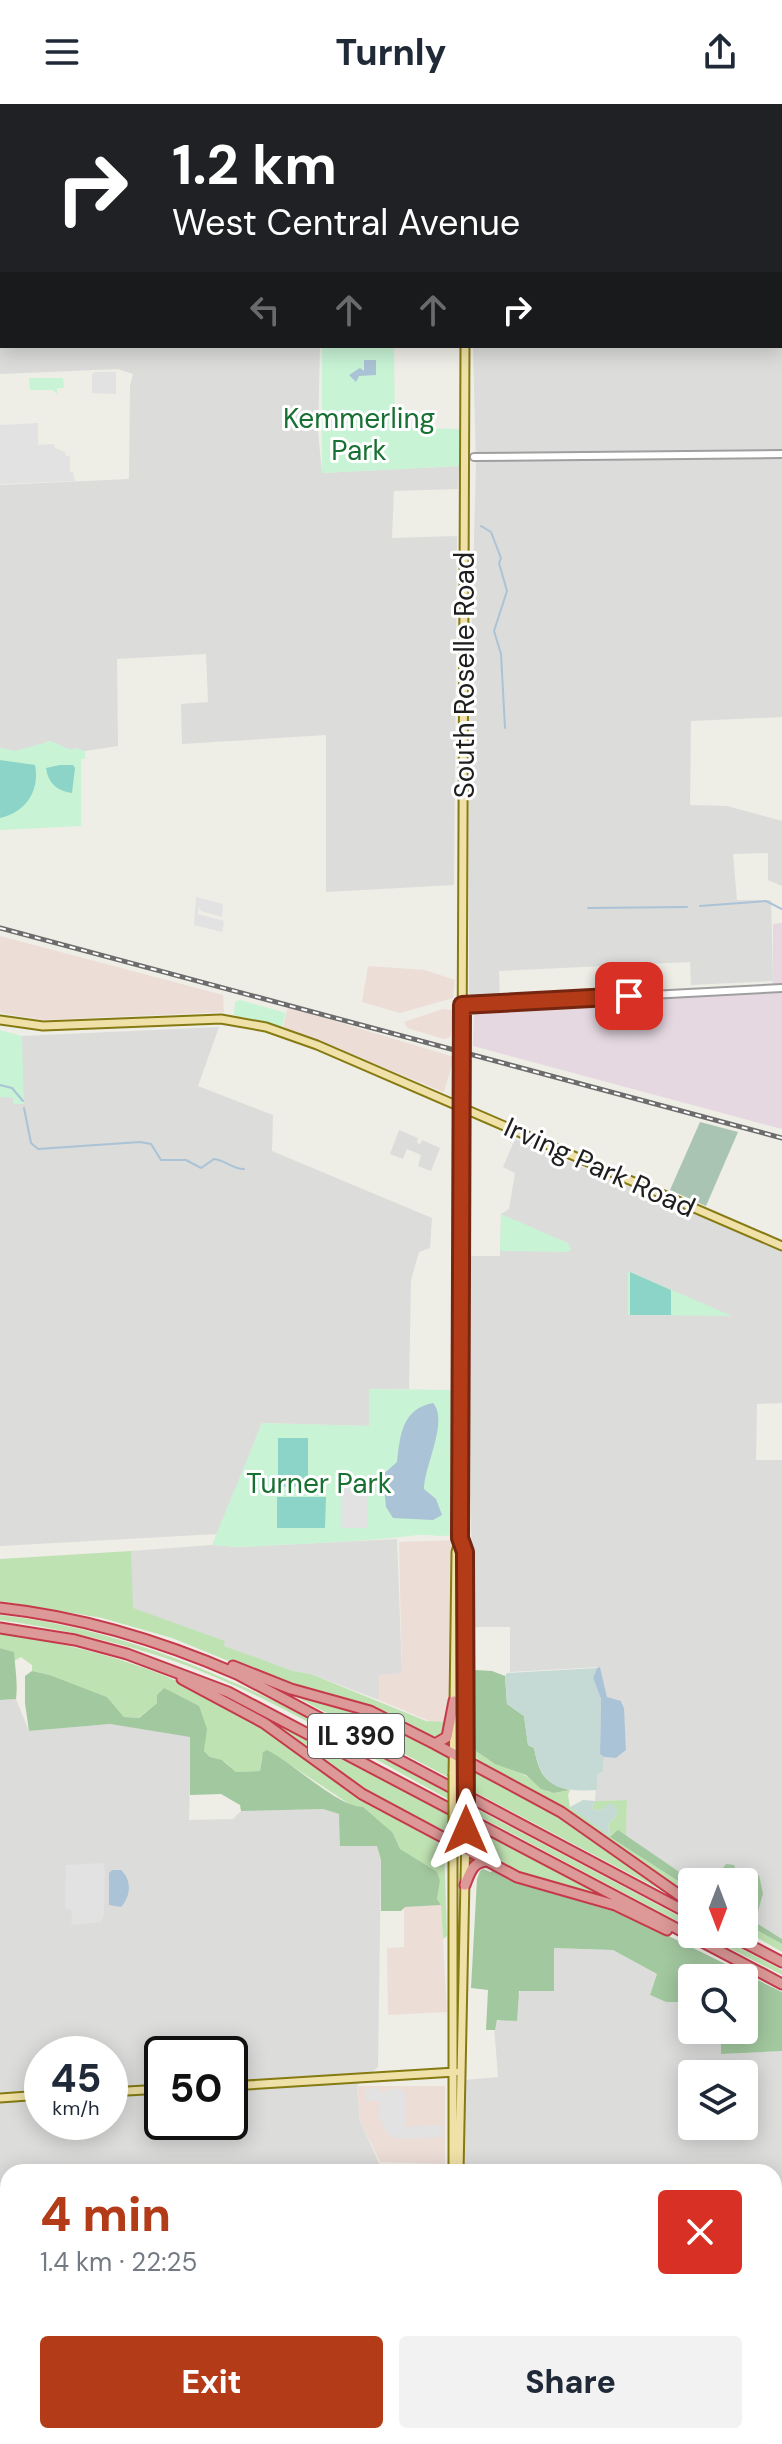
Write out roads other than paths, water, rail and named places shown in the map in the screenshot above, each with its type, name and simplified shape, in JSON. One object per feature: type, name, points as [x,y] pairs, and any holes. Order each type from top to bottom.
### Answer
[{"type":"highway","name":"IL 390","points":[[0,1608],[88,1623],[180,1650],[277,1694],[678,1908]]},
{"type":"highway","name":"IL 390","points":[[0,1628],[75,1640],[156,1663],[248,1701],[678,1929]]},
{"type":"highway","points":[[180,1650],[198,1652],[279,1685],[370,1711],[561,1812],[678,1895]]},
{"type":"highway","points":[[156,1663],[242,1709],[352,1788],[452,1843],[531,1882],[615,1905],[678,1936]]},
{"type":"highway","points":[[435,1744],[447,1737],[454,1701]]},
{"type":"highway","points":[[465,1885],[473,1867],[487,1861]]},
{"type":"highway","name":"IL 390","points":[[714,1948],[782,1984]]},
{"type":"highway","points":[[755,1948],[782,1962]]},
{"type":"highway","points":[[758,1948],[768,1955]]},
{"type":"main road","name":"South Roselle Road","points":[[460,1538],[465,348]]},
{"type":"main road","name":"Irving Park Road","points":[[0,1020],[43,1026],[221,1019],[246,1022],[317,1045],[782,1246]]},
{"type":"main road","points":[[458,2016],[452,1843],[456,1552],[460,1538]]},
{"type":"main road","points":[[456,2164],[458,2016],[466,1850],[465,1552],[460,1538]]},
{"type":"main road","points":[[248,2085],[457,2072]]},
{"type":"main road","points":[[0,2098],[24,2096]]},
{"type":"street","points":[[474,457],[782,454]]},
{"type":"street","points":[[462,1005],[782,988]]},
{"type":"waterway","points":[[481,526],[491,532],[501,558],[499,563],[507,591],[494,631],[501,654],[505,728]]},
{"type":"waterway","points":[[700,906],[766,901],[782,909]]},
{"type":"waterway","points":[[588,908],[687,907]]},
{"type":"waterway","points":[[0,1085],[12,1088],[23,1101]]},
{"type":"waterway","points":[[24,1108],[31,1143],[38,1149],[140,1142],[151,1144],[161,1160],[186,1160],[201,1168],[214,1159],[244,1169]]},
{"type":"railway","points":[[0,928],[782,1138]]},
{"type":"park label","name":"Kemmerling Park","points":[[359,434]]},
{"type":"park label","name":"Turner Park","points":[[319,1483]]}]
